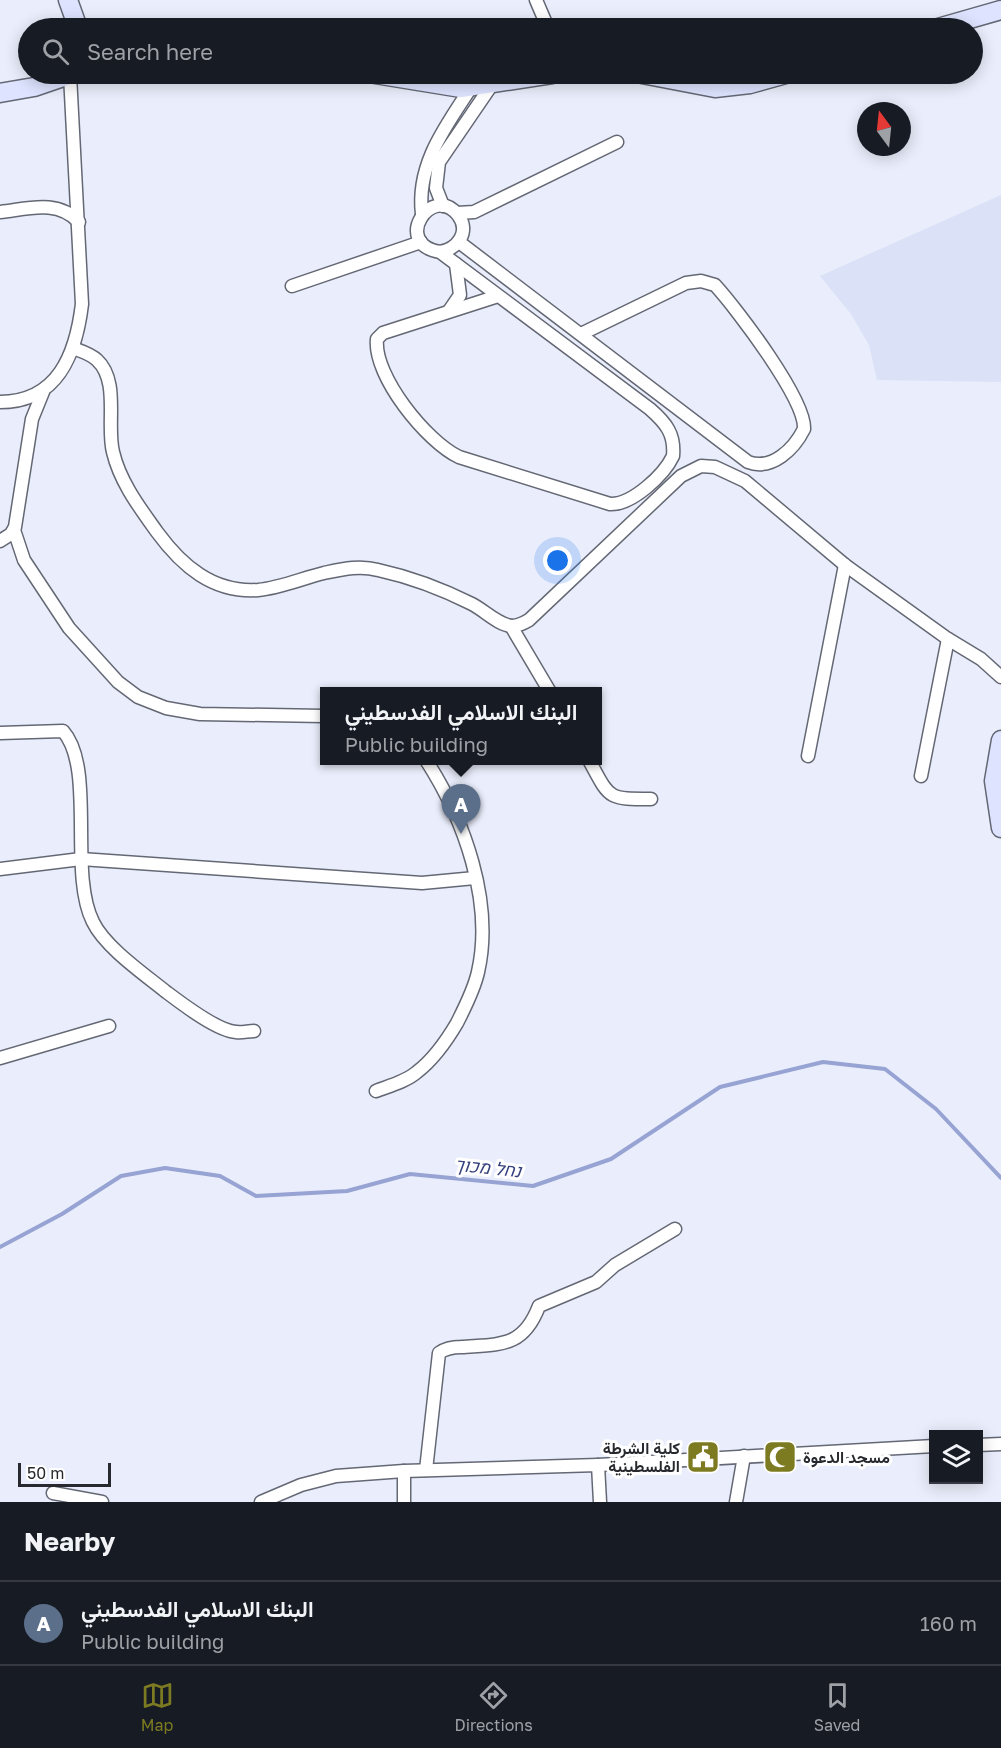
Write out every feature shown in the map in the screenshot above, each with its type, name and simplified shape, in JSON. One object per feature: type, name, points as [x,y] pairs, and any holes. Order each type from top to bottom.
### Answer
[{"type":"street","points":[[68,0],[74,18]]},
{"type":"street","points":[[536,0],[544,18]]},
{"type":"street","points":[[973,18],[1001,10]]},
{"type":"street","points":[[0,93],[43,84]]},
{"type":"street","points":[[72,84],[82,304],[73,348],[53,382],[43,392],[32,420],[14,530],[24,560],[69,628],[118,682],[138,697],[166,708],[200,714],[320,716]]},
{"type":"street","points":[[435,84],[447,86],[486,84]]},
{"type":"street","points":[[443,206],[436,188],[439,162],[492,84]]},
{"type":"street","points":[[694,84],[715,88],[750,84]]},
{"type":"street","points":[[457,213],[463,228],[459,242],[454,248],[440,252],[433,251],[421,242],[417,228],[422,214],[420,186],[433,150],[472,86]]},
{"type":"street","points":[[422,214],[428,209],[443,206],[457,213],[474,212],[617,142]]},
{"type":"street","points":[[0,212],[49,206],[78,194]]},
{"type":"street","points":[[49,206],[71,213],[79,222]]},
{"type":"street","points":[[292,286],[421,242]]},
{"type":"street","points":[[459,242],[748,462],[769,464],[780,458],[804,429],[802,410],[791,389],[715,285],[701,281],[686,283],[581,334]]},
{"type":"street","points":[[440,252],[665,422],[672,434],[674,456],[636,496],[619,505],[610,504],[459,457],[440,444],[415,419],[393,389],[379,360],[376,348],[377,339],[383,333],[498,296]]},
{"type":"street","points":[[449,311],[460,295],[456,264]]},
{"type":"street","points":[[73,348],[96,358],[104,370],[110,390],[109,432],[121,475],[158,533],[195,573],[220,585],[238,590],[260,590],[362,567],[380,570],[452,595],[511,626],[547,687]]},
{"type":"street","points":[[0,402],[20,401],[43,392]]},
{"type":"street","points":[[511,626],[529,620],[681,476],[701,466],[727,471],[745,481],[845,565],[948,639],[981,659],[1001,677]]},
{"type":"street","points":[[0,541],[14,530]]},
{"type":"street","points":[[808,756],[845,565]]},
{"type":"street","points":[[921,776],[948,639]]},
{"type":"street","points":[[0,733],[63,731],[68,737],[75,759],[80,794],[81,859],[88,909],[93,923],[102,935],[140,971],[198,1013],[234,1032],[254,1031]]},
{"type":"street","points":[[1001,740],[994,781],[1001,828]]},
{"type":"street","points":[[376,1091],[416,1074],[448,1038],[472,991],[482,947],[480,904],[475,878],[459,824],[429,765]]},
{"type":"street","points":[[592,765],[605,791],[613,797],[651,799]]},
{"type":"street","points":[[0,869],[81,859],[422,883],[475,878]]},
{"type":"street","points":[[0,1058],[109,1026]]},
{"type":"street","points":[[426,1470],[439,1353],[450,1347],[515,1340],[532,1323],[539,1306],[596,1282],[615,1265],[675,1229]]},
{"type":"street","points":[[983,1445],[1001,1444]]},
{"type":"street","points":[[261,1502],[301,1485],[336,1476],[426,1470],[598,1465],[929,1446]]},
{"type":"street","points":[[736,1502],[744,1456]]},
{"type":"street","points":[[598,1465],[600,1502]]},
{"type":"street","points":[[404,1471],[404,1502]]},
{"type":"street","points":[[53,1494],[102,1502]]},
{"type":"shaded area","points":[[1001,195],[1001,382],[877,380],[869,345],[851,314],[820,276]]},
{"type":"waterway","name":"נחל מכוך","points":[[0,1247],[62,1214],[121,1176],[165,1168],[220,1176],[256,1196],[347,1191],[410,1174],[533,1186],[611,1159],[720,1087],[823,1062],[885,1069],[936,1109],[1001,1178]]},
{"type":"place","name":"البنك الاسلامي الفدسطيني","points":[[461,834]]},
{"type":"place","name":"كلية الشرطة الفلسطينية","points":[[703,1457]]},
{"type":"place","name":"مسجد الدعوة","points":[[780,1457]]}]
